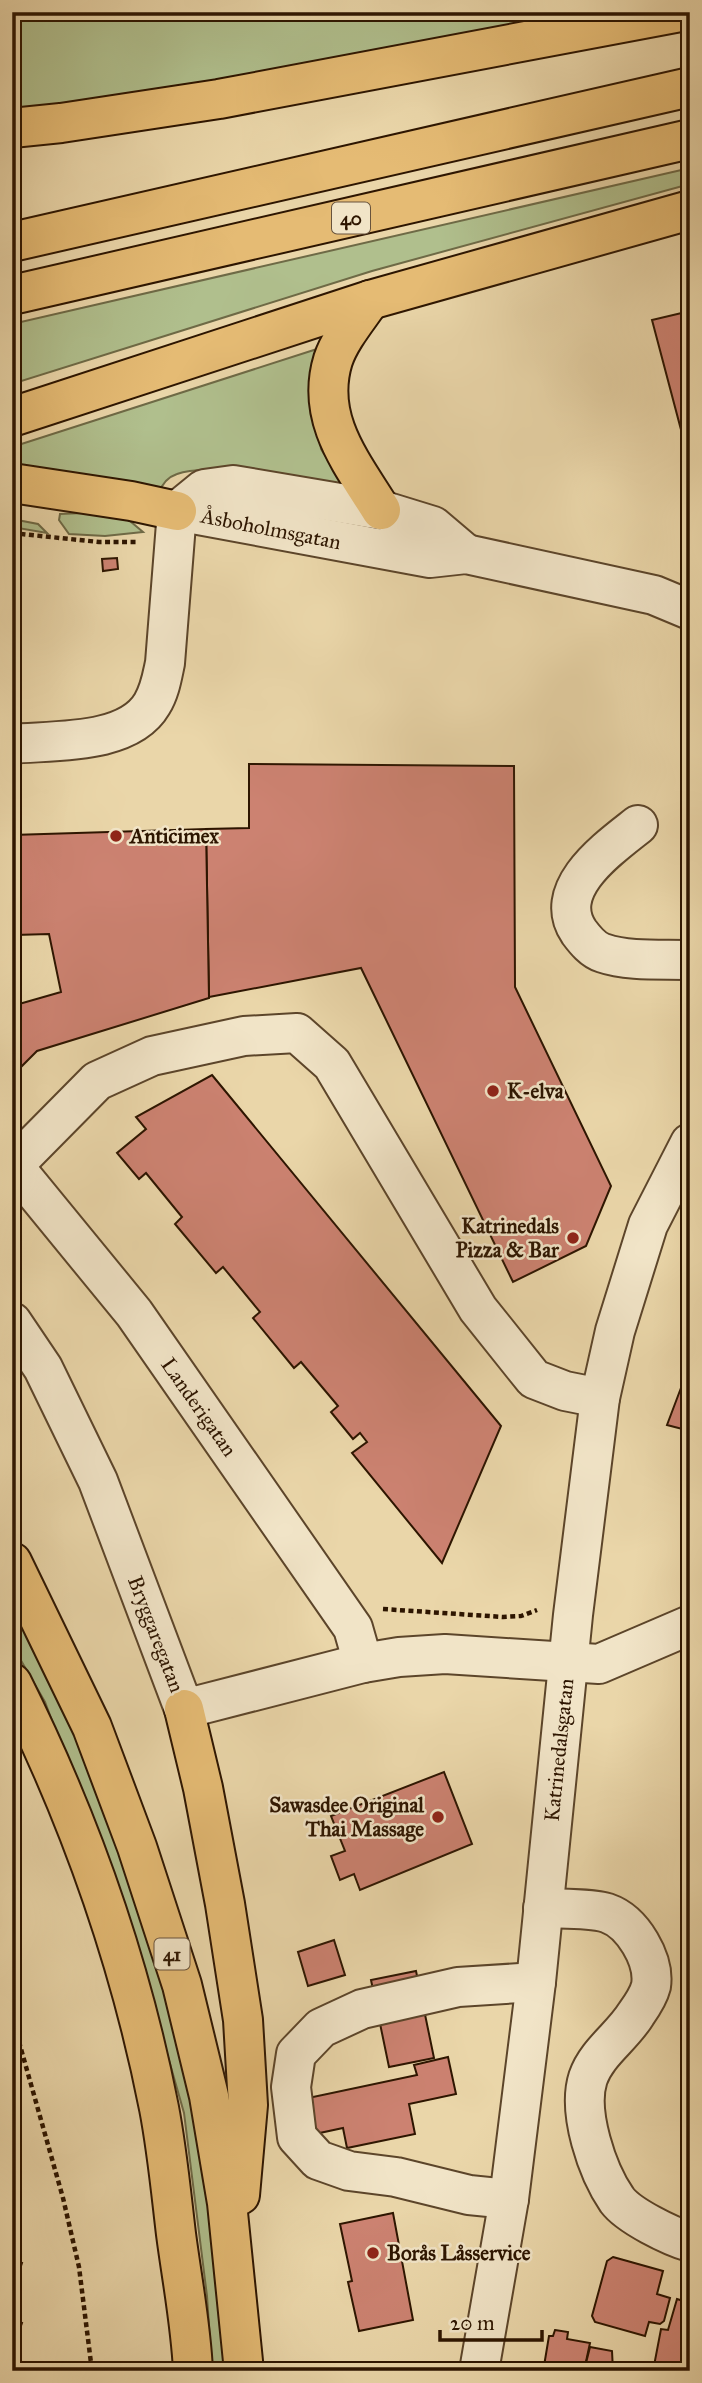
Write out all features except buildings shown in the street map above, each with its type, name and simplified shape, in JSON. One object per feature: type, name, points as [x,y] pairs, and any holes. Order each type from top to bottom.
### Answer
[{"type":"main road","points":[[12,128],[61,124],[219,99],[680,12]]},
{"type":"main road","points":[[12,242],[690,88]]},
{"type":"main road","name":"40","points":[[12,295],[690,139]]},
{"type":"main road","points":[[12,417],[370,300],[690,210]]},
{"type":"main road","points":[[370,300],[333,359],[328,409],[335,432],[348,457],[381,510]]},
{"type":"main road","points":[[12,483],[177,511]]},
{"type":"main road","name":"41","points":[[12,1562],[92,1727],[137,1847],[182,1984],[209,2096],[234,2264],[244,2371]]},
{"type":"main road","name":"41","points":[[12,1683],[40,1738],[93,1868],[128,1979],[159,2109],[191,2330],[193,2371]]},
{"type":"main road","points":[[184,1709],[218,1866],[243,2020],[248,2105],[234,2264]]},
{"type":"street","name":"Åsboholmsgatan","points":[[177,511],[204,489],[233,485],[381,510],[433,526],[466,554]]},
{"type":"street","name":"Åsboholmsgatan","points":[[177,511],[430,558],[466,554],[654,595],[690,610]]},
{"type":"street","points":[[12,744],[119,732],[136,722],[151,706],[161,684],[165,663],[177,511]]},
{"type":"street","points":[[638,825],[596,859],[577,887],[571,901],[574,923],[586,942],[601,953],[690,960]]},
{"type":"street","points":[[13,1165],[97,1081],[152,1056],[244,1037],[297,1033],[332,1064],[478,1309],[534,1379],[565,1391],[600,1398]]},
{"type":"street","name":"Katrinedalsgatan","points":[[479,2371],[509,2199],[537,1982],[568,1661],[600,1398],[615,1331],[648,1225],[690,1143]]},
{"type":"street","name":"Landerigatan","points":[[13,1165],[134,1313],[353,1628],[363,1663]]},
{"type":"street","name":"Bryggaregatan","points":[[12,1322],[43,1368],[98,1481],[184,1709],[363,1663],[399,1657],[445,1654],[599,1664],[690,1625]]},
{"type":"street","points":[[543,1908],[607,1913],[630,1926],[647,1955],[651,1986],[635,2017],[608,2045],[588,2078],[585,2116],[595,2155],[618,2201],[663,2233],[690,2242]]},
{"type":"street","points":[[509,2199],[469,2194],[397,2177],[348,2171],[317,2160],[297,2137],[291,2087],[296,2054],[321,2028],[362,2009],[458,1987],[537,1982]]},
{"type":"path","points":[[376,1604],[384,1609],[503,1618],[521,1616],[534,1609],[573,1615]]},
{"type":"path","points":[[12,2017],[63,2198],[79,2267],[92,2371]]},
{"type":"green space","points":[[12,12],[594,12],[158,94],[12,110]]},
{"type":"green space","points":[[690,168],[690,184],[372,271],[12,384],[12,324]]},
{"type":"green space","points":[[317,349],[313,382],[321,449],[347,492],[285,479],[213,470],[174,475],[166,481],[159,493],[12,470],[12,447]]},
{"type":"green space","points":[[107,512],[124,516],[143,532],[105,536],[69,534],[59,520],[60,514]]},
{"type":"green space","points":[[12,519],[38,524],[47,533],[12,527]]},
{"type":"green space","points":[[12,1587],[77,1737],[122,1852],[189,2065],[221,2299],[224,2371],[212,2371],[207,2296],[184,2113],[155,2011],[93,1831],[45,1702],[12,1645]]},
{"type":"place","name":"Anticimex","points":[[116,836]]},
{"type":"place","name":"K-elva","points":[[493,1091]]},
{"type":"place","name":"Katrinedals Pizza & Bar","points":[[573,1238]]},
{"type":"place","name":"Sawasdee Original Thai Massage","points":[[438,1817]]},
{"type":"place","name":"Borås Låsservice","points":[[373,2253]]}]
